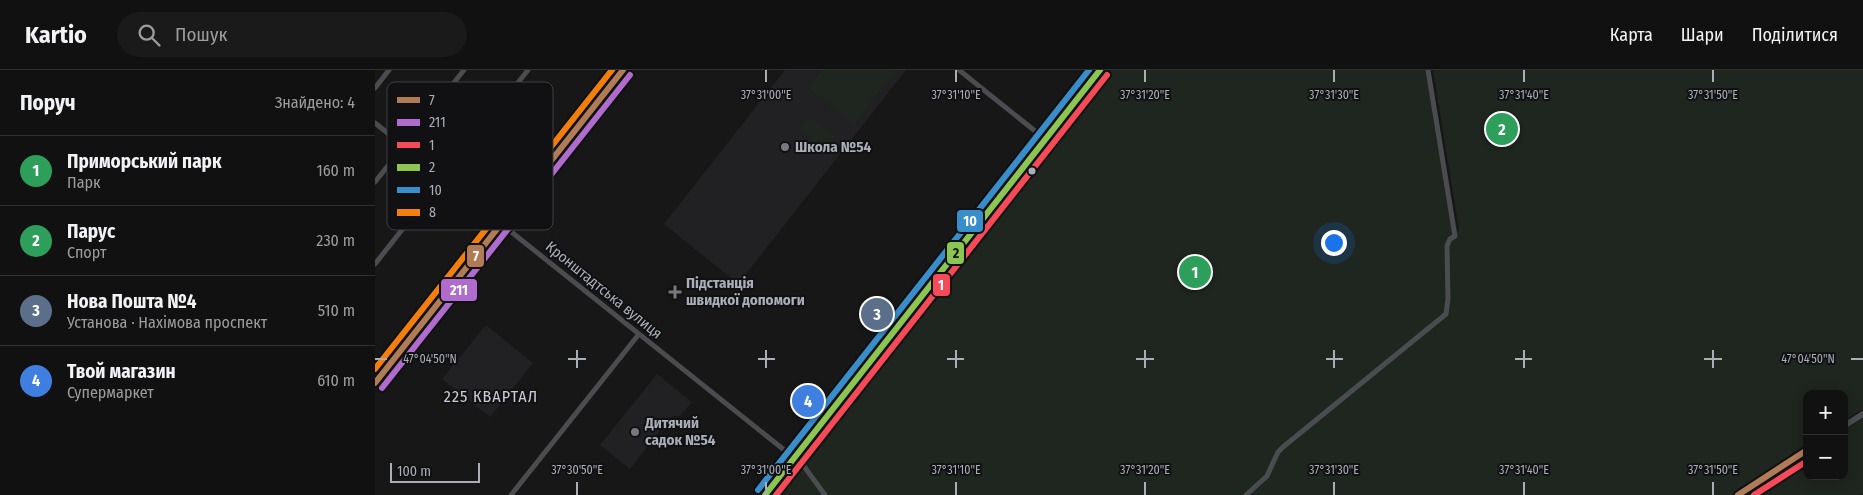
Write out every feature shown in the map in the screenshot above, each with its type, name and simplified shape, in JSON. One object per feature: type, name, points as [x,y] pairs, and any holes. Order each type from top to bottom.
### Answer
[{"type":"main road","points":[[553,159],[623,70]]},
{"type":"main road","points":[[765,495],[1100,70]]},
{"type":"main road","points":[[375,383],[497,230]]},
{"type":"street","points":[[375,88],[389,70]]},
{"type":"street","points":[[454,82],[464,70]]},
{"type":"street","points":[[519,82],[528,70]]},
{"type":"street","points":[[959,70],[1045,139]]},
{"type":"street","points":[[1246,495],[1267,476],[1278,452],[1283,447],[1446,314],[1448,299],[1447,246],[1450,239],[1455,236],[1429,70]]},
{"type":"street","name":"Кронштадтська вулиця","points":[[375,123],[387,133]]},
{"type":"street","points":[[375,182],[387,167]]},
{"type":"street","points":[[375,264],[402,230]]},
{"type":"street","name":"Кронштадтська вулиця","points":[[509,230],[803,465],[825,495]]},
{"type":"street","points":[[511,495],[639,334]]},
{"type":"street","points":[[1848,423],[1863,414]]},
{"type":"street","points":[[1739,495],[1803,453]]},
{"type":"shaded area","name":"Школа №54","points":[[785,70],[906,70],[738,284],[664,224]]},
{"type":"shaded area","points":[[822,70],[896,70],[854,124],[808,88]]},
{"type":"shaded area","points":[[1104,70],[1428,70],[1454,233],[1459,230],[1433,70],[1863,70],[1863,409],[1848,418],[1848,390],[1803,390],[1803,448],[1731,495],[765,495]]},
{"type":"shaded area","points":[[810,117],[835,137],[826,150],[800,130]]},
{"type":"shaded area","points":[[486,325],[533,363],[490,417],[442,379]]},
{"type":"shaded area","name":"Дитячий садок №54","points":[[657,374],[692,402],[680,416],[674,416],[669,419],[630,469],[600,445]]},
{"type":"shaded area","points":[[1863,418],[1863,493],[1860,495],[1745,495],[1803,457],[1803,480],[1848,480],[1848,427]]},
{"type":"transit line","name":"8","points":[[553,144],[612,70]]},
{"type":"transit line","name":"7","points":[[553,158],[623,70]]},
{"type":"transit line","name":"10","points":[[758,490],[1089,70]]},
{"type":"transit line","name":"2","points":[[765,495],[1100,70]]},
{"type":"transit line","name":"211","points":[[553,172],[630,75]]},
{"type":"transit line","name":"1","points":[[776,495],[1107,75]]},
{"type":"transit line","name":"8","points":[[375,369],[485,230]]},
{"type":"transit line","name":"7","points":[[375,383],[496,230]]},
{"type":"transit line","name":"211","points":[[382,388],[507,230]]},
{"type":"transit line","name":"7","points":[[1738,495],[1803,453]]},
{"type":"transit line","name":"1","points":[[1754,495],[1803,464]]},
{"type":"place","name":"Парус","points":[[1502,129]]},
{"type":"place","name":"Школа №54","points":[[785,147]]},
{"type":"place","name":"Приморський парк","points":[[1195,272]]},
{"type":"place","name":"Підстанція швидкої допомоги","points":[[675,292]]},
{"type":"place","name":"Нова Пошта №4","points":[[877,314]]},
{"type":"place","name":"Твой магазин","points":[[808,401]]},
{"type":"place","name":"Дитячий садок №54","points":[[635,432]]},
{"type":"district","name":"225 КВАРТАЛ","points":[[491,396]]}]
